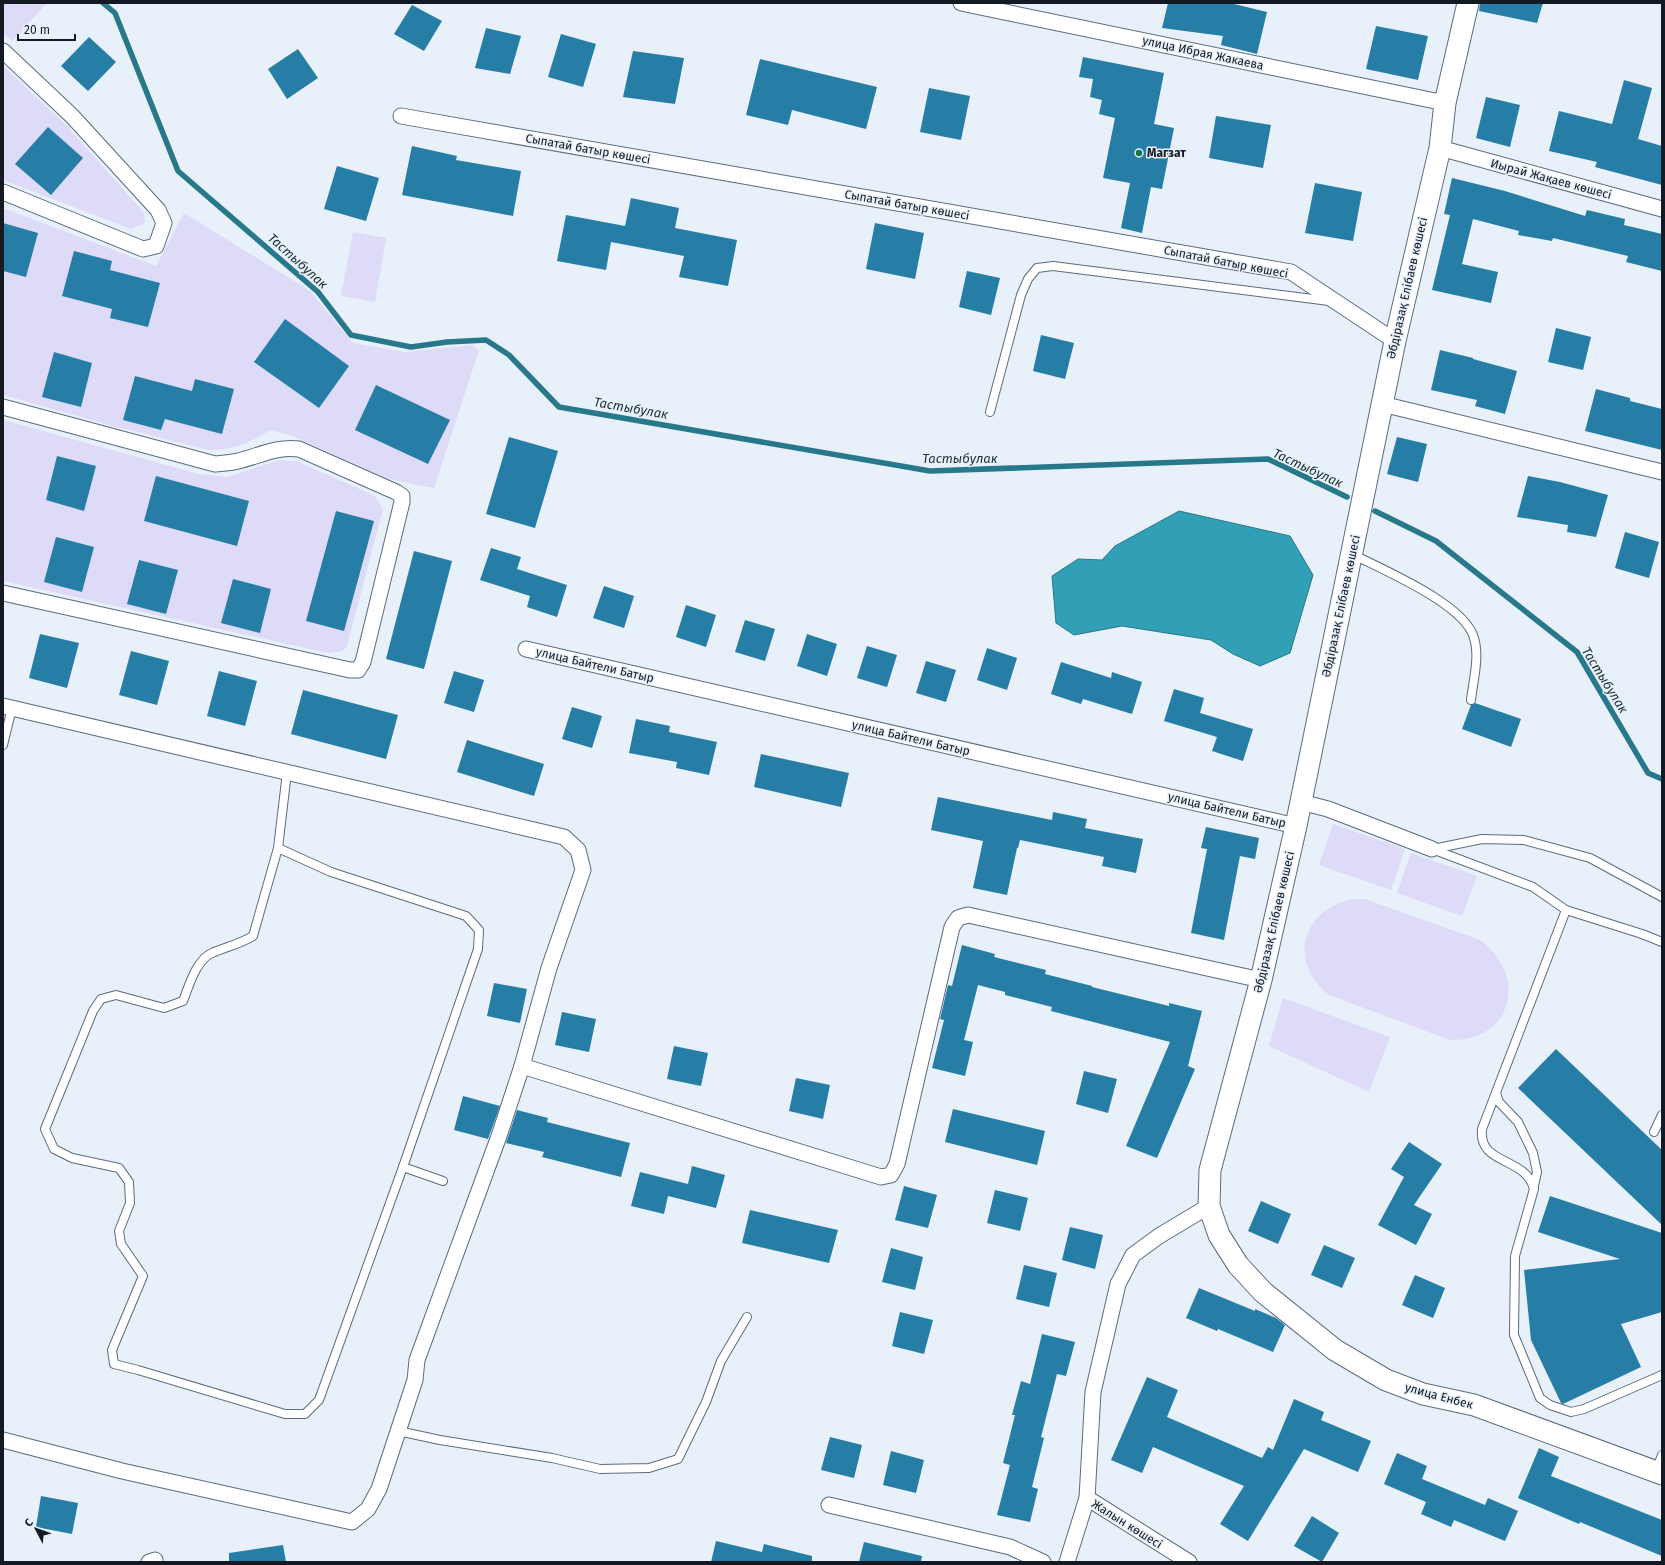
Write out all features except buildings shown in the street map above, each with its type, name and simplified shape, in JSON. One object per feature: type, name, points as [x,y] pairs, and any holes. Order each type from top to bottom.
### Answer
[{"type":"street","name":"улица Ибрая Жакаева","points":[[961,3],[1445,103]]},
{"type":"street","name":"Әбдіразақ Елібаев көшесі","points":[[1210,1206],[1210,1170],[1261,980],[1296,826],[1395,341],[1440,148],[1445,103],[1468,3]]},
{"type":"street","points":[[3,51],[72,116],[158,210],[164,223],[156,246],[143,249],[3,192]]},
{"type":"street","name":"Сыпатай батыр көшесі","points":[[401,116],[1291,272],[1395,341]]},
{"type":"street","name":"Иырай Жақаев көшесі","points":[[1440,148],[1662,209]]},
{"type":"street","points":[[1382,404],[1662,472]]},
{"type":"street","points":[[3,407],[215,464],[237,462],[270,451],[288,448],[299,449],[402,496],[402,502],[363,662],[358,670],[350,670],[3,593]]},
{"type":"street","name":"улица Байтели Батыр","points":[[526,649],[1296,826]]},
{"type":"street","points":[[3,1440],[122,1471],[352,1522],[368,1510],[379,1489],[415,1380],[416,1360],[499,1136],[522,1066],[549,968],[583,870],[578,850],[564,837],[7,708]]},
{"type":"street","points":[[1301,802],[1328,809],[1432,849]]},
{"type":"street","points":[[522,1066],[881,1177],[891,1175],[897,1164],[952,927],[958,918],[968,915],[1261,980]]},
{"type":"street","points":[[1067,1562],[1086,1498],[1093,1392],[1118,1284],[1133,1255],[1159,1236],[1210,1206]]},
{"type":"street","name":"улица Енбек","points":[[1210,1206],[1219,1235],[1238,1265],[1263,1292],[1335,1350],[1386,1380],[1422,1394],[1474,1405],[1660,1467]]},
{"type":"street","name":"Жалын көшесі","points":[[1086,1498],[1189,1562]]},
{"type":"street","points":[[828,1505],[1010,1547],[1043,1562]]},
{"type":"lane","points":[[990,412],[1021,295],[1028,279],[1037,268],[1053,266],[1335,302]]},
{"type":"lane","points":[[1352,553],[1437,598],[1471,630],[1476,651],[1471,700]]},
{"type":"lane","points":[[3,746],[7,708]]},
{"type":"lane","points":[[278,848],[331,872],[466,916],[479,930],[478,949],[403,1167],[319,1400],[305,1414],[285,1414],[114,1364],[112,1350],[143,1276],[121,1244],[119,1231],[130,1203],[128,1182],[119,1168],[72,1158],[54,1148],[46,1129],[93,1011],[101,999],[116,995],[164,1008],[183,1001],[195,971],[210,954],[239,945],[253,936],[278,848],[287,772]]},
{"type":"lane","points":[[1432,849],[1482,839],[1524,840],[1590,858],[1662,897]]},
{"type":"lane","points":[[1432,849],[1533,887],[1566,910],[1642,934],[1662,942]]},
{"type":"lane","points":[[1534,1189],[1531,1180],[1524,1171],[1493,1155],[1485,1149],[1481,1139],[1482,1129],[1566,910]]},
{"type":"lane","points":[[1496,1093],[1499,1102],[1518,1122],[1533,1153],[1537,1172],[1534,1189],[1515,1256],[1514,1335],[1540,1398],[1550,1405],[1571,1412],[1584,1410],[1662,1375]]},
{"type":"lane","points":[[1654,1132],[1662,1115]]},
{"type":"lane","points":[[403,1167],[443,1181]]},
{"type":"lane","points":[[398,1431],[447,1442],[552,1458],[600,1469],[649,1468],[678,1459],[706,1402],[721,1361],[747,1317]]},
{"type":"shaded area","points":[[3,3],[47,3],[12,41],[3,32]]},
{"type":"shaded area","points":[[3,66],[65,124],[144,213],[145,223],[131,229],[3,180]]},
{"type":"shaded area","points":[[3,208],[156,266],[184,213],[310,291],[353,343],[405,352],[472,345],[479,350],[434,488],[387,479],[293,436],[270,430],[241,445],[225,449],[209,450],[109,425],[3,395]]},
{"type":"shaded area","points":[[353,232],[386,238],[375,302],[341,296]]},
{"type":"shaded area","points":[[3,420],[199,474],[227,477],[280,460],[299,462],[375,496],[383,509],[347,646],[342,651],[328,653],[3,581]]},
{"type":"shaded area","points":[[1333,824],[1405,849],[1391,890],[1319,865]]},
{"type":"shaded area","points":[[1411,853],[1477,876],[1462,916],[1397,893]]},
{"type":"shaded area","points":[[1353,899],[1365,899],[1480,940],[1495,955],[1505,971],[1508,988],[1507,1004],[1500,1019],[1488,1030],[1471,1038],[1450,1040],[1329,995],[1316,982],[1308,967],[1305,953],[1306,938],[1312,925],[1322,914],[1336,905]]},
{"type":"shaded area","points":[[1283,998],[1390,1037],[1369,1092],[1269,1046]]},
{"type":"water","points":[[1179,511],[1290,536],[1313,575],[1290,653],[1260,666],[1233,654],[1211,640],[1122,626],[1074,635],[1056,623],[1052,576],[1078,559],[1102,560],[1115,546]]},
{"type":"waterway","name":"Тастыбулак","points":[[103,3],[115,13],[178,171],[318,292],[351,335],[411,347],[447,342],[486,340],[509,355],[559,407],[930,471],[1268,459],[1347,497]]},
{"type":"waterway","name":"Тастыбулак","points":[[1375,511],[1436,541],[1577,652],[1648,773],[1662,779]]},
{"type":"place","name":"Магзат","points":[[1139,153]]}]
